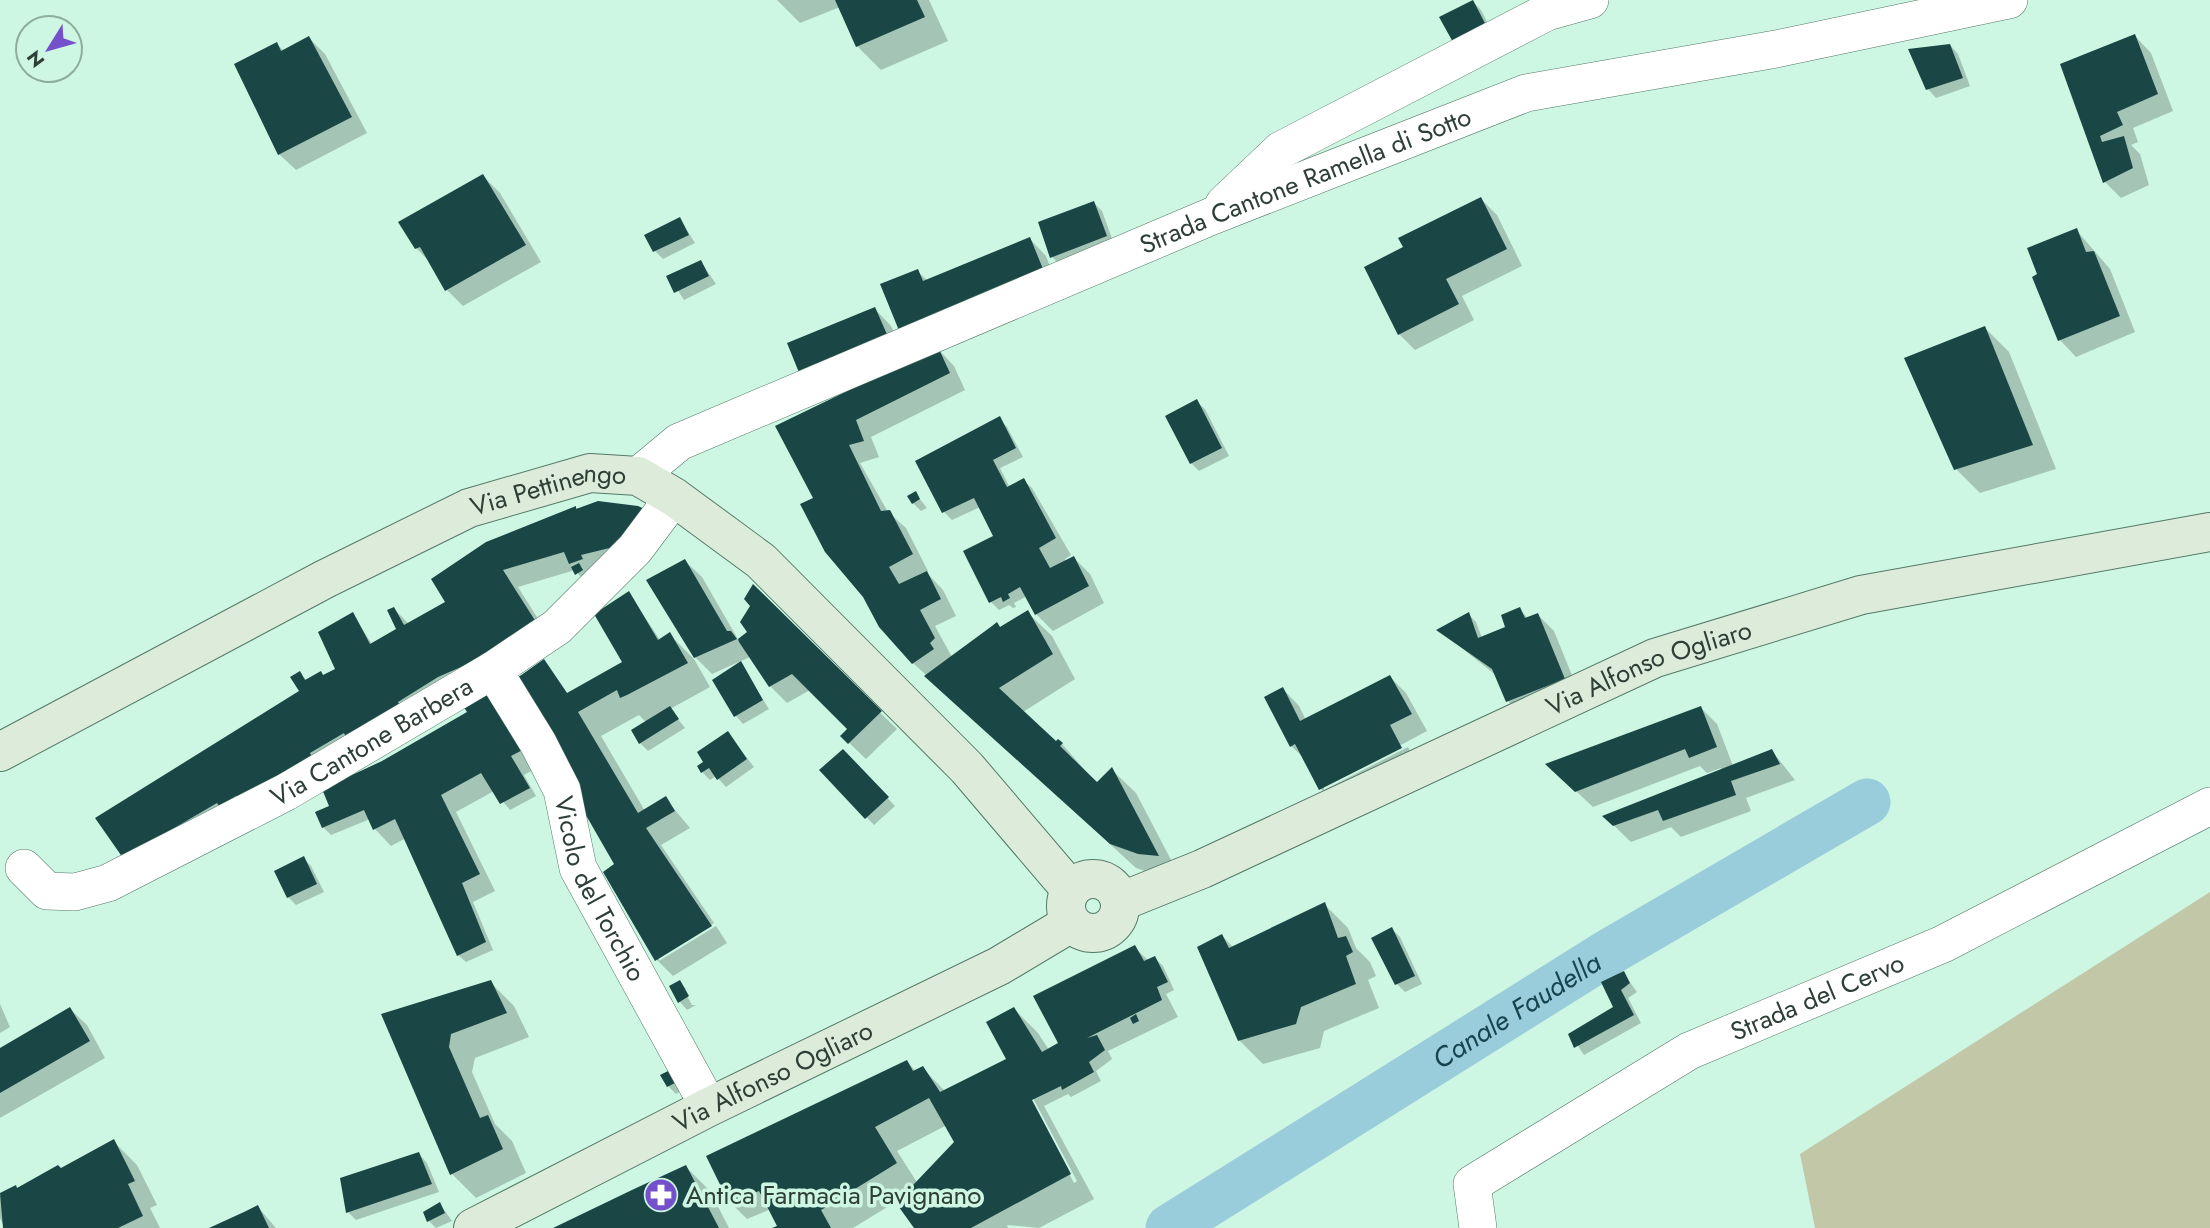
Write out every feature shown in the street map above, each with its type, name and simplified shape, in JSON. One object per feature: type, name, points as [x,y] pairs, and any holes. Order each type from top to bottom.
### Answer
[{"type":"main road","name":"Via Pettinengo","points":[[0,752],[325,579],[469,508],[590,473],[638,475],[674,497],[761,561],[967,768],[1071,907]]},
{"type":"main road","name":"Via Alfonso Ogliaro","points":[[473,1228],[709,1107],[999,966],[1071,907],[1084,880],[1103,881],[1117,892],[1120,902],[1202,870],[1655,658],[1861,595],[2210,532]]},
{"type":"street","points":[[1212,216],[1281,150],[1548,12],[1590,0]]},
{"type":"street","name":"Strada Cantone Ramella di Sotto","points":[[638,475],[679,442],[1212,216],[1526,93],[1776,50],[2009,0]]},
{"type":"street","name":"Via Cantone Barbera","points":[[24,868],[47,891],[75,892],[108,883],[286,792],[492,670],[557,627],[635,548],[674,497]]},
{"type":"street","name":"Vicolo del Torchio","points":[[492,670],[538,743],[562,790],[578,868],[709,1107]]},
{"type":"street","name":"Strada del Cervo","points":[[1478,1228],[1472,1184],[1689,1051],[1943,944],[2210,806]]},
{"type":"green space","points":[[2210,892],[2210,1228],[1815,1228],[1800,1154]]},
{"type":"building","points":[[835,0],[917,0],[925,17],[856,47]]},
{"type":"building","points":[[1473,0],[1491,35],[1459,53],[1439,17]]},
{"type":"building","points":[[2135,34],[2158,94],[2117,112],[2123,125],[2100,136],[2102,142],[2124,136],[2133,168],[2103,183],[2060,64]]},
{"type":"building","points":[[309,36],[352,117],[278,155],[234,64],[277,42],[281,51]]},
{"type":"building","points":[[1950,44],[1963,78],[1926,90],[1908,49]]},
{"type":"building","points":[[483,174],[526,245],[445,291],[420,247],[415,249],[398,222]]},
{"type":"building","points":[[1481,197],[1507,249],[1446,279],[1459,304],[1398,335],[1364,267],[1403,247],[1398,238]]},
{"type":"building","points":[[1094,201],[1107,236],[1050,258],[1038,222]]},
{"type":"building","points":[[680,217],[689,235],[653,252],[644,235]]},
{"type":"building","points":[[2077,228],[2086,252],[2094,251],[2120,316],[2058,341],[2032,277],[2037,274],[2027,248]]},
{"type":"building","points":[[1030,237],[1045,274],[900,333],[880,284],[918,269],[923,281]]},
{"type":"building","points":[[701,260],[709,276],[674,293],[666,276]]},
{"type":"building","points":[[875,307],[889,339],[800,375],[787,343]]},
{"type":"building","points":[[1985,326],[2033,445],[1954,470],[1904,358]]},
{"type":"building","points":[[938,347],[950,373],[856,420],[864,441],[849,445],[881,511],[890,510],[913,554],[889,567],[899,584],[927,571],[941,599],[920,610],[935,638],[930,643],[934,649],[912,664],[879,627],[863,597],[825,552],[800,504],[813,498],[775,426]]},
{"type":"building","points":[[1197,399],[1222,448],[1190,464],[1165,416]]},
{"type":"building","points":[[1000,416],[1016,448],[993,460],[1007,487],[1024,478],[1056,538],[1039,548],[1050,568],[1074,556],[1089,586],[1035,615],[1020,587],[1008,594],[1010,598],[1003,602],[1001,597],[989,603],[963,551],[993,536],[974,498],[942,513],[915,461]]},
{"type":"building","points":[[916,491],[920,499],[912,504],[907,496]]},
{"type":"building","points":[[598,501],[638,506],[651,512],[630,543],[581,555],[583,559],[569,564],[564,552],[503,570],[536,622],[477,660],[438,677],[398,702],[401,708],[346,737],[344,733],[310,753],[312,757],[277,776],[282,786],[242,807],[236,796],[219,806],[217,803],[123,858],[95,818],[299,691],[290,677],[300,671],[305,680],[321,671],[323,675],[335,669],[318,632],[353,612],[370,644],[396,629],[387,610],[394,607],[404,625],[445,602],[431,579],[486,542],[576,506],[576,509]]},
{"type":"building","points":[[685,559],[727,631],[731,631],[737,639],[694,658],[646,580]]},
{"type":"building","points":[[579,563],[583,570],[575,575],[571,567]]},
{"type":"building","points":[[753,584],[882,711],[848,744],[840,736],[847,729],[792,674],[769,687],[739,642],[738,639],[747,632],[740,622],[750,606],[744,599]]},
{"type":"building","points":[[629,591],[658,640],[670,632],[688,663],[627,695],[620,698],[617,690],[578,712],[638,813],[666,796],[675,811],[646,828],[712,926],[655,961],[603,872],[614,864],[510,683],[544,659],[567,693],[622,662],[594,614]]},
{"type":"building","points":[[1520,607],[1525,618],[1538,613],[1565,679],[1506,702],[1492,669],[1436,630],[1469,612],[1478,638],[1505,627],[1501,615]]},
{"type":"building","points":[[1028,610],[1053,654],[999,688],[1056,741],[1058,739],[1063,743],[1060,746],[1097,782],[1112,767],[1159,856],[1138,854],[1110,844],[924,676],[997,622],[1000,627]]},
{"type":"building","points":[[741,661],[763,700],[734,717],[712,680]]},
{"type":"building","points":[[1390,675],[1412,714],[1390,725],[1402,748],[1319,790],[1295,744],[1290,747],[1264,697],[1283,687],[1300,721]]},
{"type":"building","points":[[489,689],[532,745],[511,756],[530,788],[500,804],[481,773],[441,795],[480,874],[462,883],[486,942],[457,956],[395,819],[373,830],[364,810],[322,828],[315,812],[329,806],[322,789],[382,761],[467,712],[463,706]]},
{"type":"building","points":[[670,706],[679,719],[639,744],[631,730]]},
{"type":"building","points":[[1701,706],[1717,747],[1689,758],[1685,749],[1575,792],[1545,764]]},
{"type":"building","points":[[728,731],[747,759],[717,780],[709,768],[701,773],[697,766],[703,762],[697,752]]},
{"type":"building","points":[[843,749],[889,797],[865,819],[819,770]]},
{"type":"building","points":[[1772,749],[1780,764],[1731,781],[1736,795],[1663,821],[1658,810],[1613,826],[1602,816]]},
{"type":"building","points":[[304,856],[317,884],[287,898],[274,871]]},
{"type":"building","points":[[1325,902],[1338,938],[1346,936],[1353,952],[1346,956],[1356,984],[1301,1007],[1296,1024],[1238,1041],[1197,947],[1222,934],[1229,948]]},
{"type":"building","points":[[1392,927],[1415,976],[1395,985],[1371,938]]},
{"type":"building","points":[[1135,945],[1144,961],[1155,956],[1168,982],[1157,987],[1162,1000],[1087,1038],[1097,1035],[1105,1050],[1089,1062],[1094,1072],[1062,1090],[1061,1086],[1032,1100],[1071,1174],[971,1228],[914,1228],[896,1203],[954,1142],[929,1098],[875,1127],[897,1163],[821,1210],[831,1228],[772,1228],[777,1226],[759,1191],[729,1203],[706,1156],[907,1060],[913,1071],[923,1066],[940,1092],[1006,1059],[986,1022],[1014,1007],[1042,1052],[1058,1043],[1033,996]]},
{"type":"building","points":[[1624,971],[1630,983],[1621,990],[1634,1015],[1574,1048],[1568,1034],[1613,1007],[1601,982]]},
{"type":"building","points":[[491,980],[507,1013],[451,1034],[449,1047],[480,1118],[488,1115],[503,1149],[450,1175],[381,1014]]},
{"type":"building","points":[[680,980],[689,996],[678,1003],[669,986]]},
{"type":"building","points":[[70,1007],[90,1041],[0,1093],[0,1048]]},
{"type":"building","points":[[1136,1014],[1139,1021],[1133,1024],[1130,1018]]},
{"type":"building","points":[[670,1070],[677,1082],[667,1087],[660,1075]]},
{"type":"building","points":[[114,1139],[135,1181],[128,1184],[143,1216],[118,1228],[3,1228],[0,1193],[16,1185],[17,1188],[58,1165],[61,1168]]},
{"type":"building","points":[[419,1152],[432,1184],[346,1213],[340,1178]]},
{"type":"building","name":"Antica Farmacia Pavignano","points":[[686,1165],[719,1228],[553,1228],[634,1189]]},
{"type":"building","points":[[440,1202],[445,1213],[427,1222],[423,1212]]},
{"type":"building","points":[[258,1205],[269,1228],[209,1228],[244,1212]]},
{"type":"waterway","name":"Canale Faudella","points":[[1169,1228],[1611,951],[1867,802]]},
{"type":"place","name":"Antica Farmacia Pavignano","points":[[661,1195]]}]
